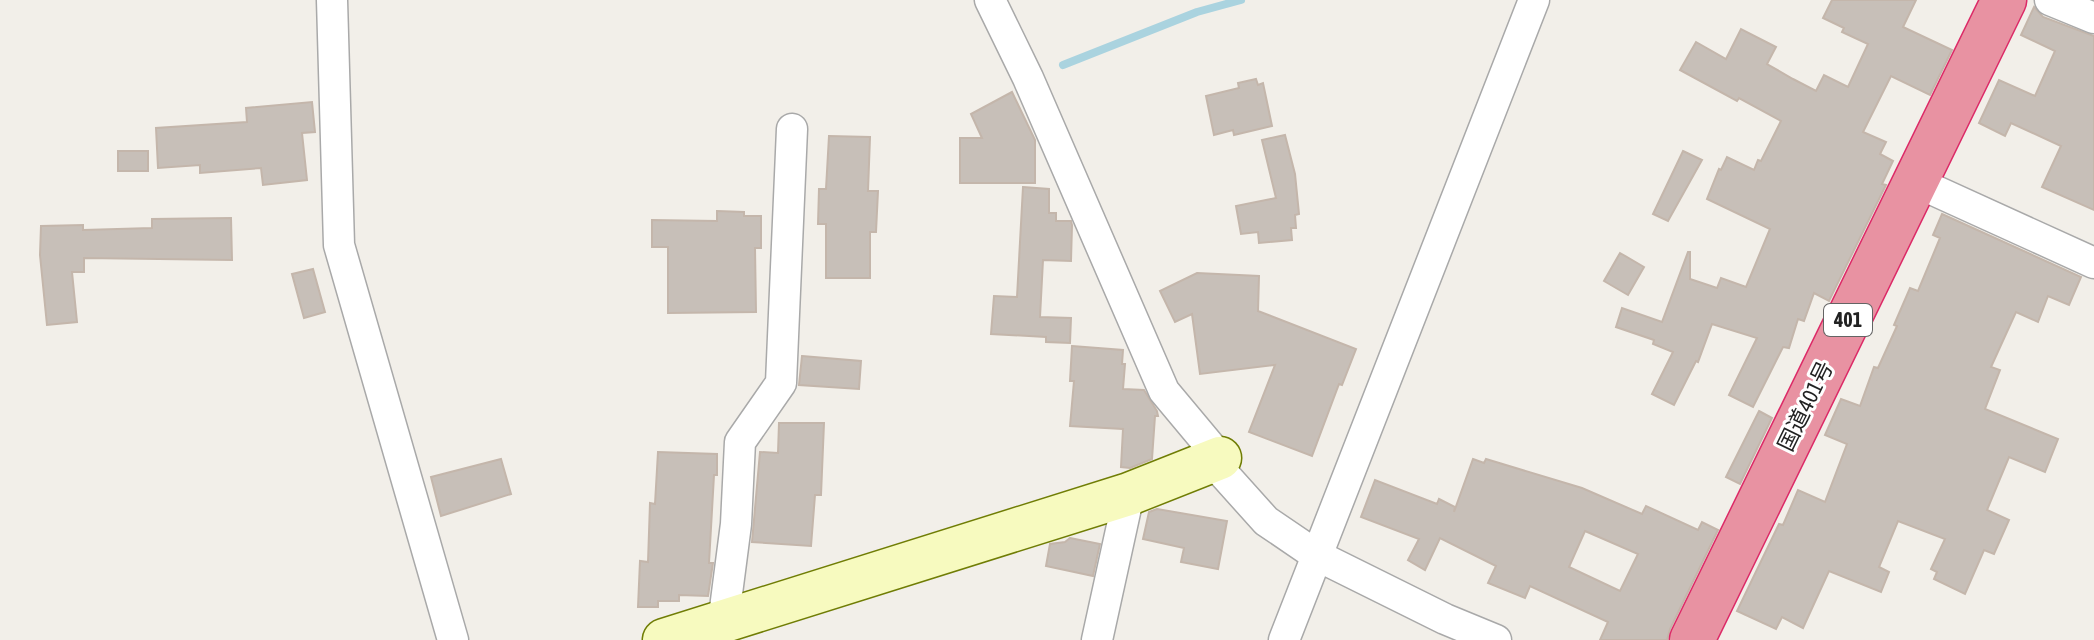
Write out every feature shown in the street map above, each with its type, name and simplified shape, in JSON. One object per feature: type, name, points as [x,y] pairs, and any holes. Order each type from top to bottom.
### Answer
[{"type":"highway","name":"国道401号","points":[[1692,640],[2004,0]]},
{"type":"street","points":[[332,0],[339,245],[453,640]]},
{"type":"street","points":[[990,0],[1028,78],[1164,391],[1220,458],[1222,472],[1266,521],[1316,555],[1445,619],[1496,640]]},
{"type":"street","points":[[1284,640],[1534,0]]},
{"type":"street","points":[[2050,0],[2094,18]]},
{"type":"street","points":[[723,624],[736,524],[740,442],[781,383],[792,129]]},
{"type":"street","points":[[1916,182],[2094,263]]},
{"type":"street","points":[[664,640],[723,624],[1129,494],[1220,458]]},
{"type":"street","points":[[1097,640],[1129,494]]},
{"type":"building","points":[[1832,0],[1916,0],[1903,27],[1952,50],[1930,95],[1891,76],[1863,132],[1886,142],[1880,154],[1893,161],[1882,184],[1886,185],[1829,301],[1814,293],[1804,321],[1798,319],[1789,348],[1783,347],[1753,407],[1729,395],[1757,338],[1712,324],[1698,362],[1674,405],[1652,394],[1673,352],[1653,344],[1654,340],[1616,327],[1622,308],[1662,322],[1688,252],[1690,279],[1717,288],[1721,278],[1746,287],[1770,229],[1707,199],[1727,157],[1754,170],[1781,121],[1680,70],[1696,42],[1726,59],[1741,29],[1776,47],[1767,64],[1793,79],[1816,91],[1824,75],[1848,87],[1868,44],[1842,32],[1844,28],[1823,18]]},
{"type":"building","points":[[2034,7],[2043,17],[2094,36],[2094,210],[2042,187],[2061,146],[2011,123],[2005,136],[1979,123],[1999,80],[2035,96],[2055,51],[2021,35]]},
{"type":"building","points":[[1256,79],[1258,85],[1263,83],[1272,126],[1234,135],[1233,130],[1214,135],[1206,96],[1239,88],[1238,83]]},
{"type":"building","points":[[1012,92],[1035,140],[1035,183],[960,183],[960,138],[982,138],[971,114]]},
{"type":"building","points":[[312,102],[315,132],[302,133],[307,180],[263,185],[261,168],[200,173],[200,165],[158,168],[156,128],[247,122],[246,108]]},
{"type":"building","points":[[1285,135],[1295,174],[1299,214],[1295,215],[1296,228],[1291,228],[1292,240],[1259,243],[1258,232],[1241,234],[1236,206],[1276,198],[1262,140]]},
{"type":"building","points":[[829,136],[870,137],[868,191],[878,191],[876,232],[870,232],[870,278],[826,278],[826,224],[818,224],[819,189],[826,189]]},
{"type":"building","points":[[118,151],[148,151],[148,171],[118,171]]},
{"type":"building","points":[[1683,151],[1702,160],[1668,221],[1653,214]]},
{"type":"building","points":[[1023,187],[1049,189],[1049,213],[1056,213],[1056,221],[1071,221],[1071,261],[1043,260],[1040,317],[1071,318],[1070,343],[1046,342],[1046,337],[991,334],[994,296],[1017,297]]},
{"type":"building","points":[[717,211],[761,216],[761,248],[755,248],[756,312],[668,313],[668,247],[652,247],[652,220],[717,221]]},
{"type":"building","points":[[1942,214],[2081,277],[2069,305],[2048,296],[2038,322],[2016,312],[1991,367],[2000,370],[1985,409],[2058,439],[2045,472],[2009,457],[1987,510],[2009,520],[1994,554],[1984,550],[1965,594],[1934,579],[1937,572],[1931,569],[1945,539],[1898,521],[1879,567],[1889,572],[1881,592],[1829,571],[1803,628],[1782,617],[1776,629],[1737,611],[1798,490],[1825,502],[1847,444],[1825,435],[1841,399],[1860,406],[1874,367],[1878,368],[1897,326],[1894,325],[1910,288],[1918,291],[1940,238],[1933,235]]},
{"type":"building","points":[[231,218],[232,260],[84,258],[84,272],[72,272],[77,322],[47,325],[40,255],[41,226],[83,225],[83,230],[152,228],[152,219]]},
{"type":"building","points":[[1620,253],[1644,267],[1628,295],[1604,281]]},
{"type":"building","points":[[313,269],[325,312],[304,318],[292,274]]},
{"type":"building","points":[[1197,273],[1259,276],[1258,311],[1356,349],[1342,385],[1339,384],[1312,456],[1249,432],[1275,365],[1200,374],[1192,314],[1175,322],[1160,291]]},
{"type":"building","points":[[1072,346],[1123,350],[1123,389],[1144,390],[1157,411],[1152,459],[1130,468],[1121,467],[1123,429],[1070,426],[1074,381],[1070,381]]},
{"type":"building","points":[[802,356],[861,361],[859,389],[799,385]]},
{"type":"building","points":[[1759,411],[1772,418],[1740,484],[1726,477]]},
{"type":"building","points":[[779,423],[824,423],[821,495],[815,495],[811,546],[752,542],[760,452],[778,453]]},
{"type":"building","points":[[658,452],[717,454],[709,563],[713,563],[708,596],[679,595],[679,601],[658,601],[658,607],[638,607],[640,561],[648,562],[650,503],[655,504]]},
{"type":"building","points":[[501,459],[511,494],[441,516],[431,477]]},
{"type":"building","points":[[1473,459],[1484,463],[1486,459],[1582,488],[1642,514],[1646,506],[1698,530],[1702,522],[1718,530],[1667,640],[1600,640],[1608,622],[1530,586],[1525,598],[1488,583],[1496,566],[1440,538],[1425,570],[1408,560],[1419,539],[1361,517],[1375,480],[1437,504],[1439,499],[1455,507],[1454,512]],"holes":[[[1585,531],[1638,554],[1620,591],[1569,567]]]},
{"type":"building","points":[[1157,509],[1227,521],[1218,569],[1181,562],[1184,548],[1143,539],[1149,512]]},
{"type":"building","points":[[1070,538],[1100,544],[1093,576],[1046,566],[1050,544]]},
{"type":"waterway","points":[[1063,65],[1197,12],[1241,0]]}]
